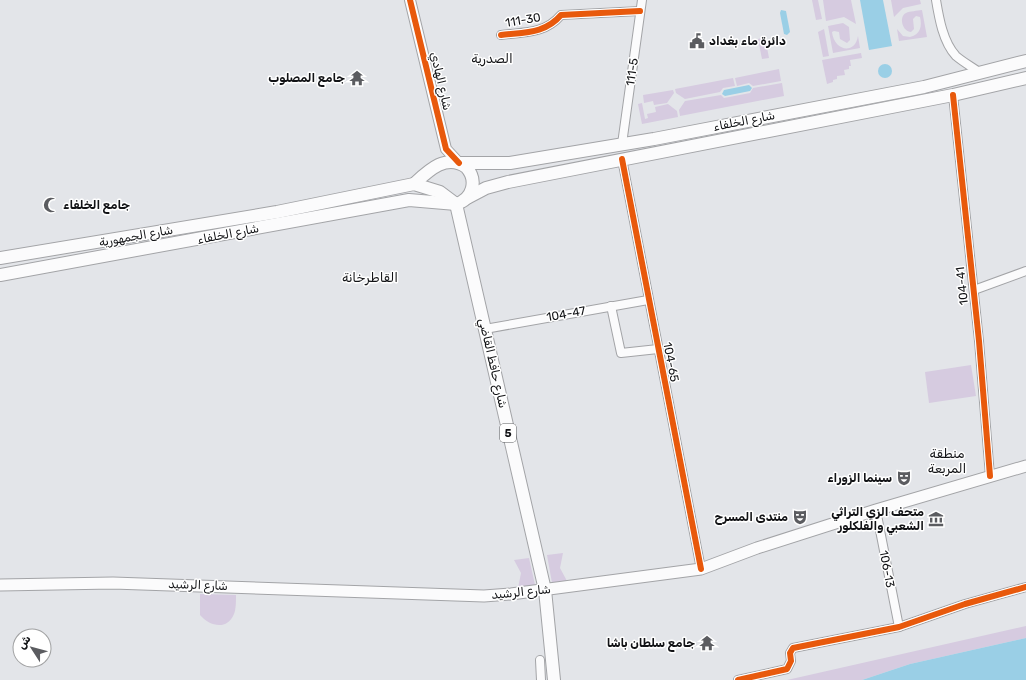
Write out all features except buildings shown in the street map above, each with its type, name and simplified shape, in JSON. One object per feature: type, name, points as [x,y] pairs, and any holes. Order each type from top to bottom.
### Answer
[{"type":"main road","name":"شارع الخلفاء","points":[[414,184],[437,165],[447,162],[510,163],[622,144],[924,87],[1026,61]]},
{"type":"main road","name":"شارع الخلفاء","points":[[0,275],[409,200],[461,201],[486,188],[508,182],[954,95],[1026,78]]},
{"type":"main road","points":[[414,184],[440,192],[461,201],[472,190],[473,180],[468,168],[459,163]]},
{"type":"main road","name":"شارع الجمهورية","points":[[0,258],[277,212],[414,184]]},
{"type":"main road","name":"شارع حافظ القاضي","points":[[461,201],[485,329],[545,590],[554,680]]},
{"type":"main road","name":"شارع الرشيد","points":[[0,585],[113,583],[484,596],[545,590],[701,569],[757,548],[876,510],[1026,466]]},
{"type":"street","name":"شارع الهادي","points":[[410,0],[446,149],[459,163]]},
{"type":"street","name":"111-5","points":[[622,144],[642,0]]},
{"type":"street","points":[[936,0],[945,37],[951,49],[962,61],[979,72]]},
{"type":"street","name":"111-30","points":[[501,35],[544,29],[553,24],[561,15],[640,11]]},
{"type":"street","name":"104-41","points":[[954,95],[974,290],[990,476]]},
{"type":"street","name":"104-65","points":[[622,159],[701,569]]},
{"type":"street","points":[[974,290],[1026,271]]},
{"type":"street","name":"104-47","points":[[485,329],[648,300]]},
{"type":"street","points":[[610,306],[621,353],[658,349]]},
{"type":"street","name":"106-13","points":[[876,510],[899,627]]},
{"type":"street","points":[[738,680],[786,669],[791,662],[790,653],[793,648],[899,627],[965,604],[1026,587]]},
{"type":"street","points":[[540,660],[541,680]]},
{"type":"shaded area","points":[[812,0],[818,0],[822,19],[816,20]]},
{"type":"shaded area","points":[[823,0],[851,0],[856,24],[844,17],[826,21]]},
{"type":"shaded area","points":[[891,0],[920,0],[921,4],[903,8],[894,17]]},
{"type":"shaded area","points":[[922,10],[927,37],[899,41],[897,29],[903,36],[910,37],[919,32],[921,26],[920,17],[916,16],[913,19],[914,29],[911,32],[906,30],[902,24],[902,18],[904,15],[909,12]]},
{"type":"shaded area","points":[[843,23],[849,27],[850,40],[847,43],[840,39],[839,32],[834,31],[832,32],[836,43],[840,47],[849,48],[856,42],[858,36],[860,48],[833,53],[828,26]]},
{"type":"shaded area","points":[[824,29],[829,56],[823,57],[818,32]]},
{"type":"shaded area","points":[[765,37],[769,58],[762,59],[758,39]]},
{"type":"shaded area","points":[[861,53],[862,58],[850,60],[851,66],[849,66],[849,69],[844,70],[845,75],[837,76],[837,79],[827,84],[822,60]]},
{"type":"shaded area","points":[[779,69],[781,81],[753,86],[749,83],[737,86],[735,78]]},
{"type":"shaded area","points":[[733,78],[735,86],[723,88],[720,92],[685,99],[676,93],[675,89]]},
{"type":"shaded area","points":[[782,83],[784,96],[680,116],[679,110],[685,101],[721,95],[724,98],[750,93],[753,88]]},
{"type":"shaded area","points":[[673,90],[674,93],[667,103],[654,105],[653,101],[644,103],[643,95]]},
{"type":"shaded area","points":[[642,103],[645,119],[648,118],[647,114],[656,112],[655,107],[668,104],[677,111],[678,117],[642,124],[638,104]]},
{"type":"shaded area","points":[[971,365],[976,396],[929,403],[925,372]]},
{"type":"shaded area","points":[[563,553],[560,568],[567,581],[552,583],[547,555]]},
{"type":"shaded area","points":[[529,558],[535,585],[518,588],[521,573],[514,560]]},
{"type":"shaded area","points":[[200,594],[236,595],[235,610],[231,619],[223,625],[218,625],[204,619],[200,615]]},
{"type":"shaded area","points":[[1026,626],[1026,638],[910,664],[862,680],[787,680]]},
{"type":"water","points":[[860,0],[883,0],[892,46],[869,50]]},
{"type":"water","points":[[781,10],[786,11],[790,32],[787,35],[784,34],[780,13]]},
{"type":"water","points":[[885,64],[890,66],[892,71],[890,76],[885,78],[880,76],[878,71],[880,66]]},
{"type":"water","points":[[749,85],[752,88],[750,91],[725,96],[722,94],[724,90]]},
{"type":"water","points":[[1026,638],[1026,680],[862,680],[910,664]]},
{"type":"cycle path","points":[[410,0],[446,149],[459,163]]},
{"type":"cycle path","points":[[501,35],[541,29],[548,26],[561,15],[640,11]]},
{"type":"cycle path","points":[[953,95],[979,341],[990,476]]},
{"type":"cycle path","points":[[622,159],[701,569]]},
{"type":"cycle path","points":[[738,680],[787,669],[791,661],[790,653],[793,648],[899,627],[965,604],[1026,587]]},
{"type":"place","name":"دائرة ماء بغداد","points":[[697,41]]},
{"type":"place","name":"جامع المصلوب","points":[[357,78]]},
{"type":"place","name":"جامع الخلفاء","points":[[51,205]]},
{"type":"place","name":"سينما الزوراء","points":[[904,478]]},
{"type":"place","name":"منتدى المسرح","points":[[800,517]]},
{"type":"place","name":"متحف الزي التراثي الشعبي والفلكلور","points":[[936,519]]},
{"type":"place","name":"جامع سلطان باشا","points":[[707,643]]},
{"type":"district","name":"الصدرية","points":[[492,58]]},
{"type":"district","name":"القاطرخانة","points":[[370,277]]},
{"type":"district","name":"منطقة المربعة","points":[[947,460]]}]
